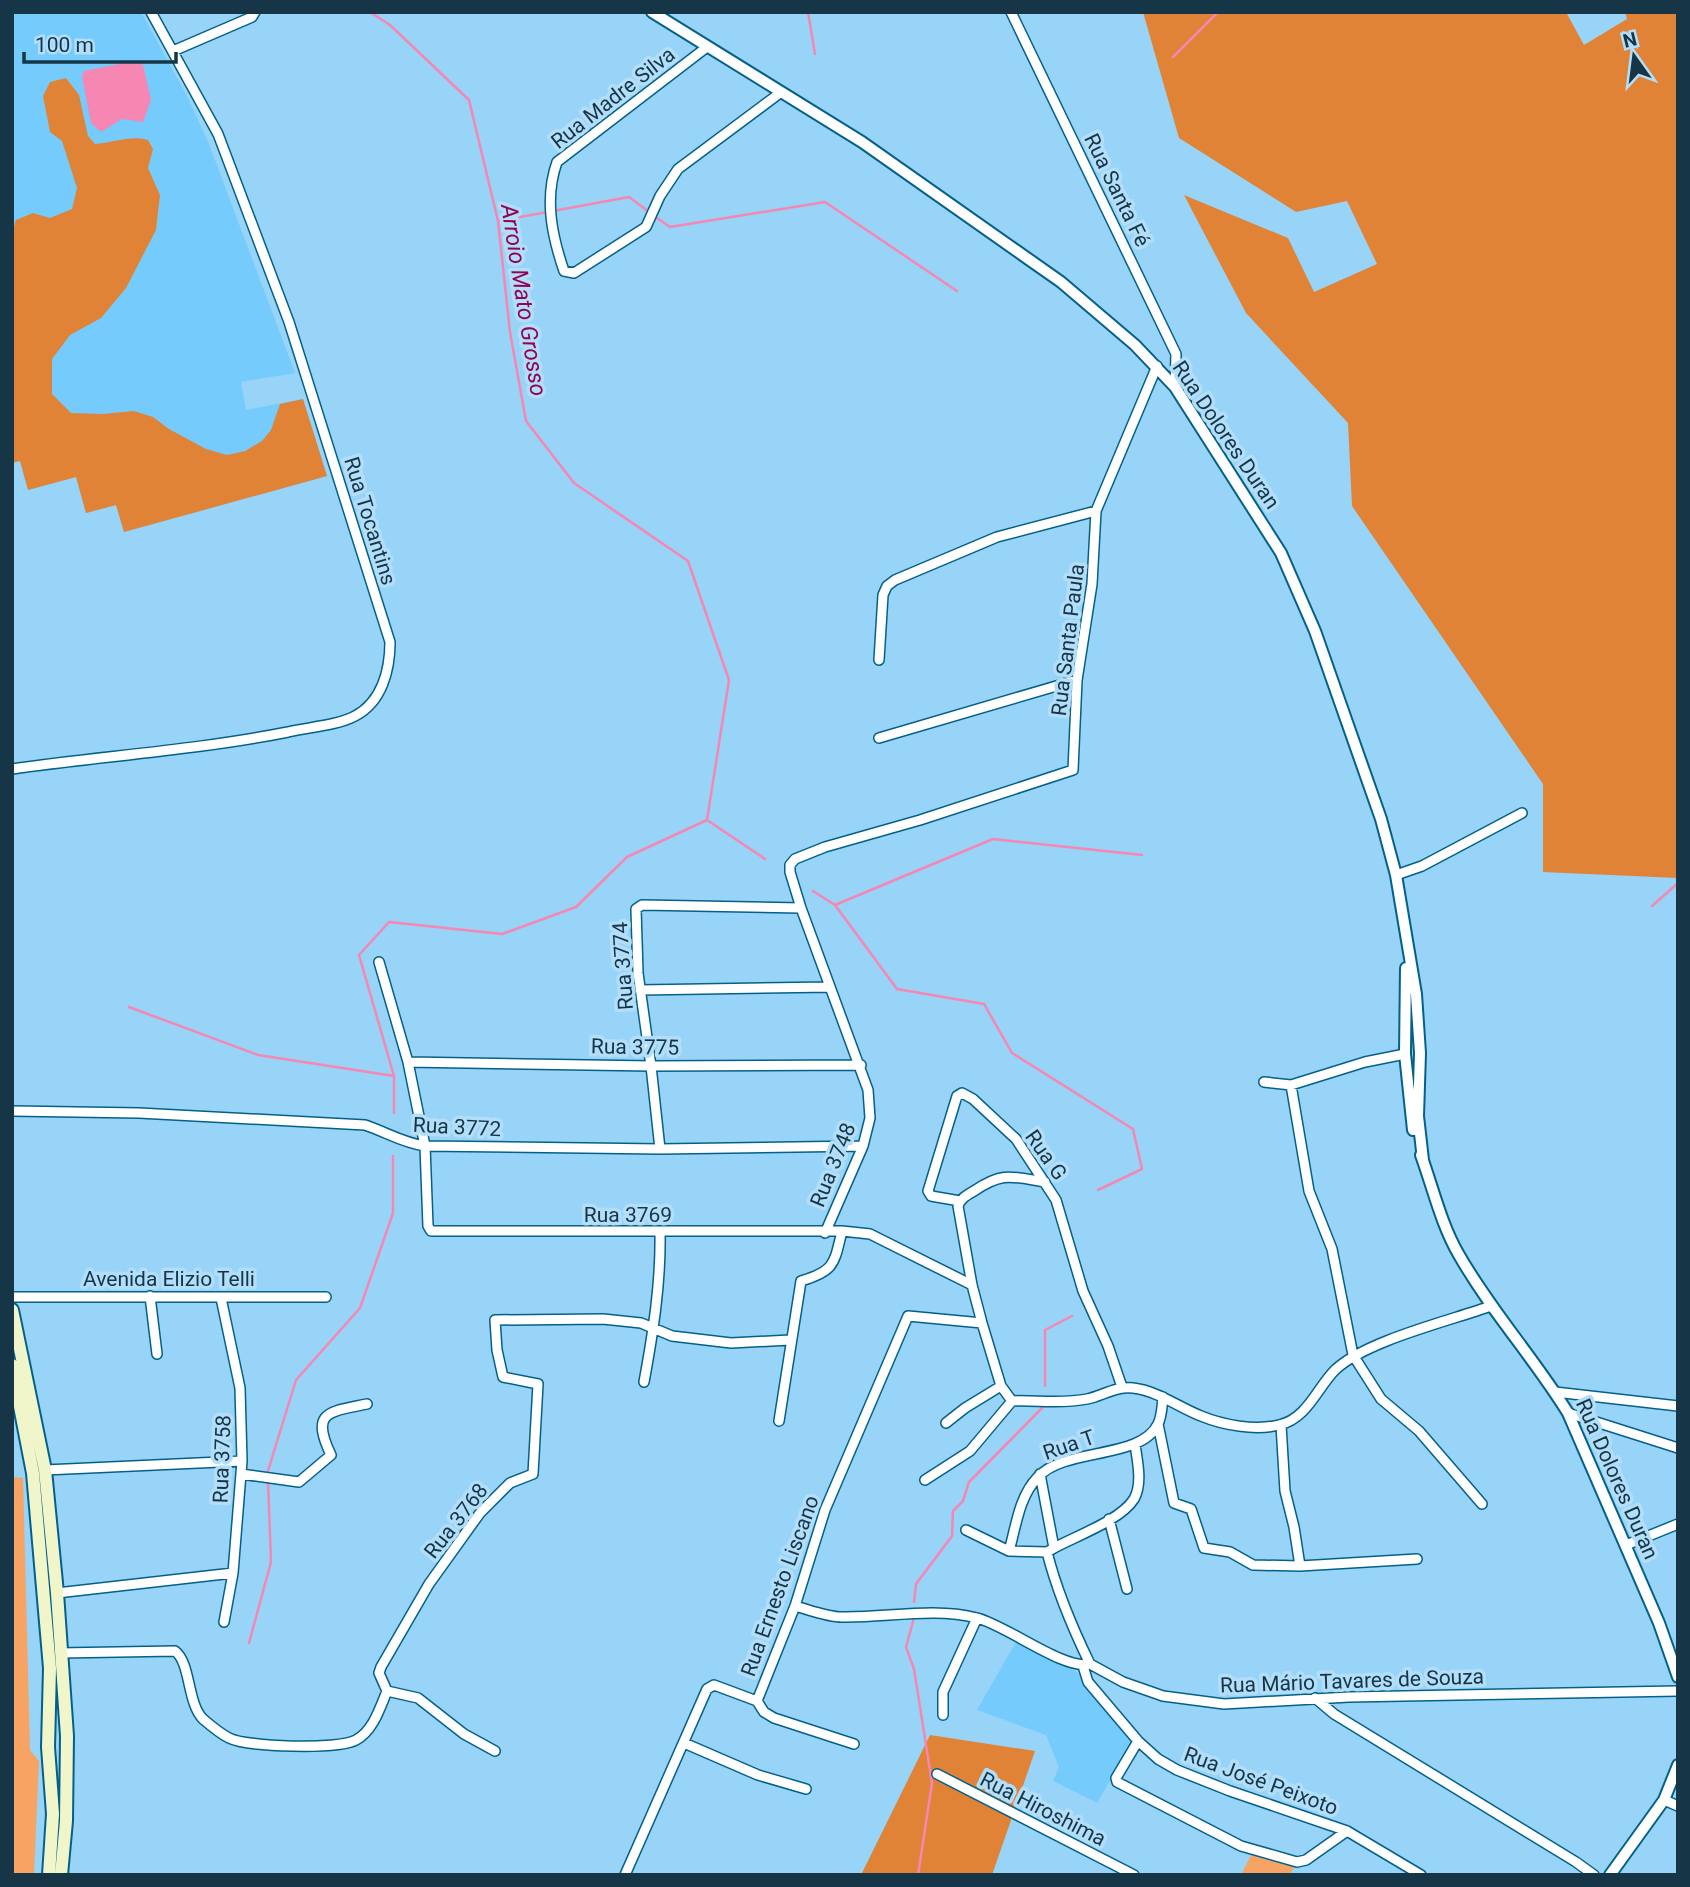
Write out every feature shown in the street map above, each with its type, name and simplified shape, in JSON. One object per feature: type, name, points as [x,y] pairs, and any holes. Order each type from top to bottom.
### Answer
[{"type":"main road","points":[[12,1310],[44,1470],[57,1593],[67,1736],[66,1821],[61,1875]]},
{"type":"main road","points":[[12,1365],[37,1502],[50,1668],[48,1734],[53,1814],[49,1875]]},
{"type":"main road","points":[[48,1734],[61,1738],[67,1736]]},
{"type":"main road","points":[[49,1759],[67,1759]]},
{"type":"street","name":"Rua Tocantins","points":[[12,769],[239,741],[356,716],[369,704],[386,679],[390,662],[390,642],[289,322],[218,134],[151,12]]},
{"type":"street","points":[[173,51],[252,17],[255,12]]},
{"type":"street","name":"Rua Dolores Duran","points":[[652,12],[862,142],[1061,282],[1157,366],[1175,387],[1281,553],[1315,631],[1381,818],[1396,875],[1416,994],[1420,1046],[1418,1116],[1423,1160]]},
{"type":"street","name":"Rua Santa Fé","points":[[1012,12],[1176,354],[1175,387]]},
{"type":"street","name":"Rua Madre Silva","points":[[707,47],[557,162],[551,203],[553,238],[564,271],[574,273],[646,227],[660,196],[678,169],[780,93]]},
{"type":"street","name":"Rua Santa Paula","points":[[809,933],[790,872],[794,859],[1073,770],[1077,680],[1093,584],[1096,511],[1157,366]]},
{"type":"street","points":[[878,660],[883,595],[887,586],[895,580],[997,537],[1096,511]]},
{"type":"street","points":[[879,738],[1077,680]]},
{"type":"street","points":[[1396,875],[1422,866],[1522,813]]},
{"type":"street","name":"Rua 3774","points":[[660,1149],[652,1066],[640,990],[636,909],[638,906],[801,908]]},
{"type":"street","name":"Rua 3748","points":[[809,933],[861,1065],[868,1090],[870,1118],[863,1146],[825,1233]]},
{"type":"street","name":"Rua Dolores Duran","points":[[1407,948],[1405,1054],[1409,1107],[1414,1134],[1446,1231],[1491,1306],[1568,1413],[1659,1623],[1678,1677]]},
{"type":"street","points":[[379,962],[408,1062],[425,1146]]},
{"type":"street","points":[[640,990],[830,987]]},
{"type":"street","points":[[1264,1082],[1291,1084],[1365,1062],[1405,1054],[1410,1047],[1420,1046]]},
{"type":"street","points":[[1405,1054],[1410,1059],[1420,1058]]},
{"type":"street","name":"Rua 3775","points":[[408,1062],[652,1066],[861,1065]]},
{"type":"street","points":[[1291,1084],[1309,1191],[1332,1249],[1353,1355],[1381,1399],[1419,1431],[1482,1504]]},
{"type":"street","name":"Rua G","points":[[960,1201],[931,1196],[928,1191],[958,1094],[962,1093],[973,1099],[1005,1128],[1030,1157],[1056,1200],[1086,1300],[1108,1346],[1122,1387]]},
{"type":"street","name":"Rua 3772","points":[[12,1111],[365,1125],[382,1130],[405,1143],[425,1146],[660,1149],[863,1146]]},
{"type":"street","name":"Rua 3769","points":[[425,1146],[428,1226],[431,1231],[825,1233]]},
{"type":"street","points":[[1012,1401],[1001,1386],[972,1285],[958,1215],[960,1201],[986,1182],[1003,1176],[1045,1182]]},
{"type":"street","points":[[842,1231],[870,1234],[972,1285]]},
{"type":"street","name":"Rua 3748","points":[[779,1421],[801,1281],[824,1273],[832,1265],[842,1231],[825,1233]]},
{"type":"street","points":[[644,1382],[654,1329],[660,1232]]},
{"type":"street","points":[[150,1296],[157,1354]]},
{"type":"street","name":"Avenida Elizio Telli","points":[[12,1297],[326,1297]]},
{"type":"street","name":"Rua 3758","points":[[221,1298],[240,1388],[242,1461],[233,1573],[224,1622]]},
{"type":"street","points":[[925,1480],[970,1451],[1012,1401],[1087,1399],[1122,1387],[1134,1388],[1163,1397],[1200,1416],[1225,1424],[1256,1427],[1281,1425],[1298,1415],[1315,1398],[1333,1372],[1353,1355],[1491,1306]]},
{"type":"street","name":"Rua Ernesto Liscano","points":[[625,1875],[710,1686],[714,1685],[757,1701],[795,1605],[825,1510],[908,1316],[982,1323]]},
{"type":"street","name":"Rua 3768","points":[[387,1691],[379,1673],[381,1667],[429,1584],[496,1496],[510,1483],[533,1474],[538,1384],[503,1377],[497,1350],[495,1320],[603,1320],[641,1323],[654,1329]]},
{"type":"street","points":[[654,1329],[672,1336],[730,1343],[790,1340]]},
{"type":"street","points":[[946,1423],[964,1408],[1001,1386]]},
{"type":"street","points":[[1555,1392],[1678,1406]]},
{"type":"street","points":[[1163,1397],[1158,1424],[1174,1503],[1191,1509],[1204,1548],[1230,1552],[1253,1565],[1300,1566],[1417,1559]]},
{"type":"street","points":[[241,1474],[299,1482],[331,1455],[321,1428],[324,1418],[334,1411],[367,1404]]},
{"type":"street","points":[[1568,1413],[1678,1448]]},
{"type":"street","name":"Rua T","points":[[1009,1551],[1022,1504],[1030,1486],[1040,1474],[1078,1457],[1135,1444],[1148,1437],[1158,1424]]},
{"type":"street","points":[[1281,1425],[1285,1491],[1300,1566]]},
{"type":"street","points":[[966,1530],[1009,1551],[1050,1550],[1109,1519],[1123,1510],[1134,1498],[1138,1483],[1135,1444]]},
{"type":"street","points":[[44,1470],[242,1461]]},
{"type":"street","name":"Rua José Peixoto","points":[[1040,1474],[1054,1580],[1086,1665],[1088,1682],[1138,1741],[1158,1759],[1177,1770],[1242,1796],[1347,1831],[1421,1875]]},
{"type":"street","points":[[1109,1519],[1127,1589]]},
{"type":"street","points":[[1626,1545],[1678,1524]]},
{"type":"street","points":[[57,1593],[233,1573]]},
{"type":"street","name":"Rua Mário Tavares de Souza","points":[[795,1605],[842,1617],[940,1613],[977,1618],[1070,1663],[1086,1665],[1163,1696],[1224,1704],[1315,1698],[1678,1691]]},
{"type":"street","points":[[943,1715],[943,1692],[977,1618]]},
{"type":"street","points":[[60,1653],[178,1653],[198,1712],[203,1719],[230,1739],[284,1746],[338,1746],[356,1740],[368,1730],[387,1691],[418,1698],[464,1734],[495,1751]]},
{"type":"street","points":[[1315,1698],[1334,1714],[1576,1861],[1594,1875]]},
{"type":"street","points":[[757,1701],[764,1712],[774,1718],[854,1744]]},
{"type":"street","points":[[1138,1741],[1116,1778],[1117,1782],[1241,1846],[1297,1862],[1306,1860],[1347,1831]]},
{"type":"street","points":[[684,1744],[758,1774],[806,1789]]},
{"type":"street","points":[[1610,1875],[1664,1800],[1678,1765]]},
{"type":"street","name":"Rua Hiroshima","points":[[937,1774],[1134,1875]]},
{"type":"street","points":[[1664,1800],[1678,1806]]},
{"type":"shaded area","points":[[12,12],[141,12],[188,98],[209,144],[295,373],[241,382],[246,410],[303,399],[327,476],[124,532],[116,505],[86,513],[76,477],[28,490],[20,461],[12,463]]},
{"type":"shaded area","points":[[1143,12],[1566,12],[1584,45],[1627,19],[1625,12],[1678,12],[1678,878],[1543,872],[1543,784],[1352,506],[1348,423],[1246,313],[1184,195],[1288,238],[1314,292],[1377,264],[1347,201],[1296,212],[1179,138]]},
{"type":"shaded area","points":[[135,61],[143,65],[151,100],[143,122],[122,119],[101,132],[91,123],[82,77],[84,71]]},
{"type":"shaded area","points":[[66,78],[79,95],[88,136],[95,144],[129,139],[148,140],[153,149],[148,168],[160,195],[156,230],[126,288],[101,318],[70,335],[52,359],[52,394],[71,413],[134,411],[153,417],[206,449],[227,455],[245,451],[262,441],[271,430],[280,404],[303,399],[327,476],[124,532],[116,505],[86,513],[76,477],[28,490],[20,461],[12,463],[12,234],[16,220],[33,213],[50,218],[72,209],[77,188],[62,141],[50,132],[43,96],[50,82]]},
{"type":"shaded area","points":[[12,1477],[23,1478],[30,1750],[39,1761],[34,1875],[12,1875]]},
{"type":"shaded area","points":[[1016,1642],[1077,1672],[1132,1743],[1097,1803],[1053,1781],[1059,1767],[1046,1735],[977,1710]]},
{"type":"shaded area","points":[[930,1735],[1035,1751],[992,1875],[861,1875]]},
{"type":"shaded area","points":[[1253,1851],[1295,1865],[1290,1875],[1241,1875]]},
{"type":"waterway","name":"Arroio Mato Grosso","points":[[370,12],[390,25],[469,100],[498,221],[510,332],[526,421],[574,483],[688,561],[729,680],[707,820],[765,859]]},
{"type":"waterway","points":[[808,12],[815,54]]},
{"type":"waterway","points":[[1173,57],[1218,12]]},
{"type":"waterway","points":[[498,221],[629,197],[649,212]]},
{"type":"waterway","points":[[654,216],[670,227],[825,202],[957,291]]},
{"type":"waterway","points":[[394,1113],[394,1076],[359,955],[389,922],[502,934],[576,907],[627,857],[707,820]]},
{"type":"waterway","points":[[835,905],[993,839],[1142,855]]},
{"type":"waterway","points":[[1652,906],[1678,883]]},
{"type":"waterway","name":"Arroio Mato Grosso","points":[[813,891],[835,905],[897,989],[984,1004],[1012,1053],[1133,1129],[1142,1169],[1098,1190]]},
{"type":"waterway","points":[[129,1007],[258,1055],[394,1076]]},
{"type":"waterway","points":[[267,1474],[296,1380],[360,1308],[393,1213],[393,1156]]},
{"type":"waterway","name":"Arroio Mato Grosso","points":[[1045,1386],[1045,1330],[1072,1316]]},
{"type":"waterway","name":"Arroio Mato Grosso","points":[[914,1602],[916,1584],[952,1536],[953,1511],[963,1501],[969,1482],[1044,1406]]},
{"type":"waterway","points":[[249,1643],[271,1562],[268,1481]]},
{"type":"waterway","name":"Arroio Mato Grosso","points":[[914,1618],[906,1647],[914,1669],[932,1783],[918,1875]]}]
